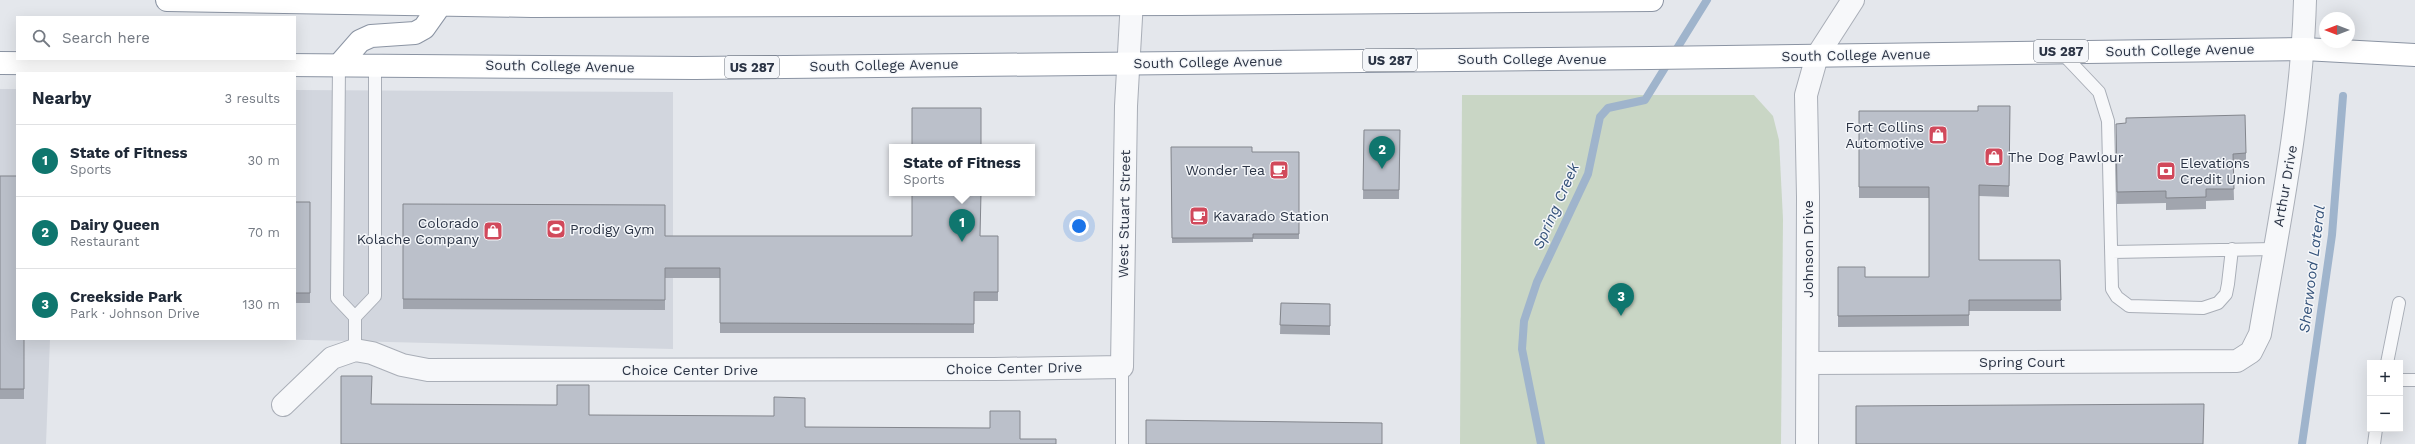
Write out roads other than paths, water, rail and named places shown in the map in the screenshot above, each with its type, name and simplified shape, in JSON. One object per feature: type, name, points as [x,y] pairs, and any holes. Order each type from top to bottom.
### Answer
[{"type":"highway","points":[[167,0],[274,7],[441,4],[1652,0]]},
{"type":"highway","points":[[339,64],[360,41],[371,36],[415,33],[424,28],[441,4]]},
{"type":"highway","name":"South College Avenue","points":[[0,63],[180,61],[695,68],[1129,62],[1737,57],[2060,51],[2304,49],[2415,55]]},
{"type":"street","name":"Johnson Drive","points":[[1807,444],[1808,197],[1805,102],[1812,70],[1817,56],[1853,0]]},
{"type":"street","name":"Arthur Drive","points":[[2237,361],[2251,352],[2260,334],[2294,130],[2304,49],[2305,0]]},
{"type":"street","name":"West Stuart Street","points":[[1122,366],[1126,106],[1131,2]]},
{"type":"street","name":"Choice Center Drive","points":[[355,350],[372,353],[402,365],[428,370],[994,369],[1122,366]]},
{"type":"street","points":[[283,405],[332,358],[355,350]]},
{"type":"street","name":"Spring Court","points":[[1808,363],[2237,361]]},
{"type":"lane","points":[[2060,51],[2099,92],[2108,121],[2112,289],[2117,297],[2129,306],[2203,308],[2218,302],[2226,294],[2232,249]]},
{"type":"lane","points":[[339,64],[338,298],[355,317],[355,350]]},
{"type":"lane","points":[[355,317],[374,296],[376,64]]},
{"type":"lane","points":[[2112,252],[2274,249]]},
{"type":"lane","points":[[2388,360],[2398,303]]},
{"type":"lane","points":[[1122,366],[1122,444]]},
{"type":"lane","points":[[2403,380],[2415,380]]},
{"type":"lane","points":[[2374,444],[2376,432]]},
{"type":"waterway","name":"Spring Creek","points":[[1541,444],[1522,349],[1524,321],[1537,282],[1588,174],[1600,117],[1608,108],[1645,100],[1707,0]]},
{"type":"waterway","name":"Sherwood Lateral","points":[[2302,444],[2332,235],[2343,96]]},
{"type":"place","name":"Fort Collins Automotive","points":[[1938,135]]},
{"type":"place","name":"The Dog Pawlour","points":[[1994,157]]},
{"type":"place","name":"Dairy Queen","points":[[1382,169]]},
{"type":"place","name":"Wonder Tea","points":[[1279,170]]},
{"type":"place","name":"Elevations Credit Union","points":[[2166,171]]},
{"type":"place","name":"Kavarado Station","points":[[1199,216]]},
{"type":"place","name":"Prodigy Gym","points":[[556,229]]},
{"type":"place","name":"Colorado Kolache Company","points":[[493,231]]},
{"type":"place","name":"State of Fitness","points":[[962,242]]},
{"type":"place","name":"Creekside Park","points":[[1621,316]]}]
